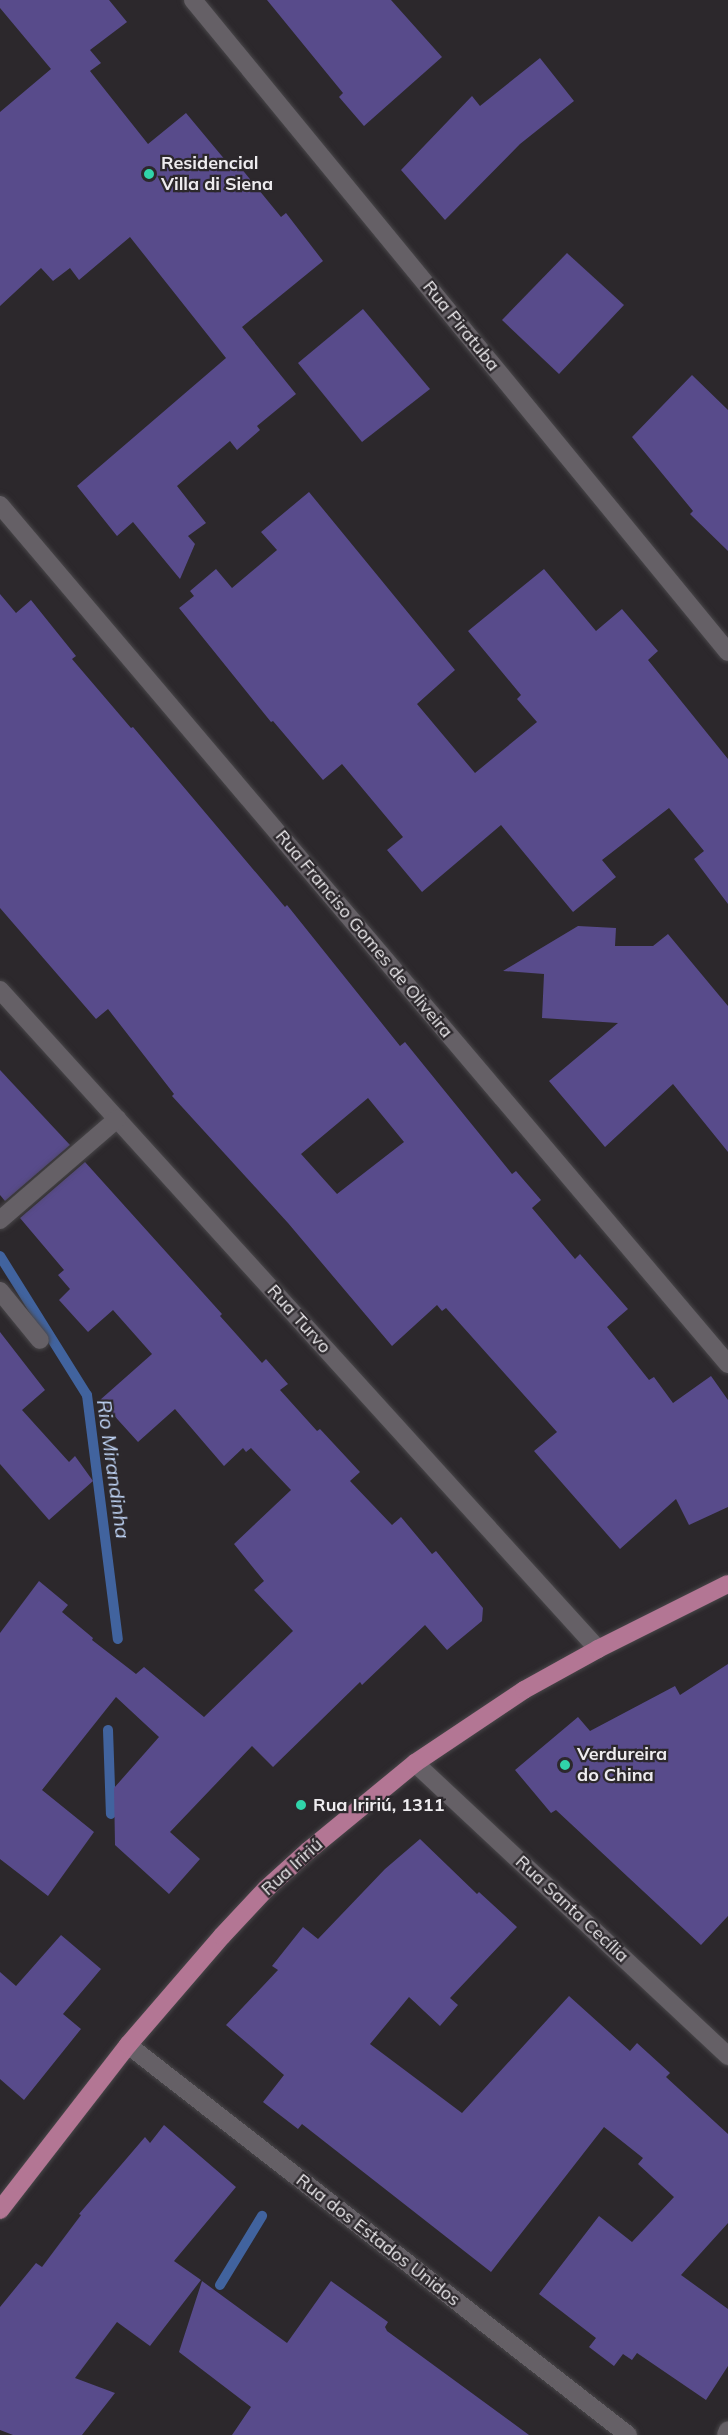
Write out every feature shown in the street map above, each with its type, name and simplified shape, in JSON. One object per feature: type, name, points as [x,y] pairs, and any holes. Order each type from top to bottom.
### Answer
[{"type":"main road","name":"Rua Iririú","points":[[0,2210],[128,2045],[222,1936],[308,1851],[415,1763],[525,1690],[598,1649],[728,1584]]},
{"type":"street","name":"Rua Piratuba","points":[[194,0],[728,652]]},
{"type":"street","name":"Rua Franciso Gomes de Oliveira","points":[[0,505],[728,1364]]},
{"type":"street","name":"Rua Turvo","points":[[0,990],[598,1649]]},
{"type":"street","points":[[0,1220],[117,1119]]},
{"type":"street","points":[[0,1291],[40,1340]]},
{"type":"street","name":"Rua Santa Cecília","points":[[415,1763],[728,2056]]},
{"type":"street","name":"Rua dos Estados Unidos","points":[[128,2045],[628,2435]]},
{"type":"street","points":[[726,2435],[728,2430]]},
{"type":"building","points":[[0,0],[109,0],[127,22],[90,50],[101,63],[90,71],[148,144],[186,113],[231,167],[236,162],[281,217],[286,213],[323,261],[242,327],[296,394],[257,426],[260,430],[237,450],[230,441],[177,486],[206,523],[188,536],[195,544],[180,579],[133,522],[117,536],[77,486],[226,358],[130,237],[79,280],[70,268],[53,281],[41,268],[0,306],[0,112],[51,69],[0,8]]},
{"type":"building","points":[[267,0],[391,0],[442,57],[364,126],[339,97],[343,93]]},
{"type":"building","points":[[540,58],[574,101],[520,144],[445,220],[401,170],[472,96],[480,106]]},
{"type":"building","points":[[567,253],[624,305],[559,374],[502,320]]},
{"type":"building","points":[[363,309],[430,389],[362,442],[298,363]]},
{"type":"building","points":[[692,375],[728,410],[728,551],[690,514],[693,511],[632,437]]},
{"type":"building","points":[[309,492],[455,670],[417,704],[475,773],[537,722],[517,699],[521,695],[468,631],[544,569],[596,631],[622,609],[658,651],[648,660],[728,759],[728,904],[694,859],[704,851],[669,808],[602,860],[616,877],[573,912],[501,825],[422,892],[387,850],[403,837],[342,764],[323,780],[273,721],[271,722],[179,608],[194,596],[190,591],[216,569],[232,588],[277,550],[261,532]]},
{"type":"building","points":[[0,594],[16,613],[31,600],[76,656],[72,659],[131,728],[133,727],[285,907],[287,905],[400,1046],[405,1042],[512,1174],[516,1171],[541,1200],[532,1208],[575,1259],[580,1254],[628,1309],[607,1327],[649,1380],[654,1377],[673,1403],[711,1376],[728,1400],[728,1507],[689,1525],[676,1499],[620,1549],[534,1451],[557,1432],[446,1308],[442,1311],[437,1305],[392,1346],[288,1223],[172,1096],[174,1094],[108,1009],[96,1019],[0,908]],"holes":[[[368,1098],[404,1142],[337,1194],[301,1154]]]},
{"type":"building","points":[[578,926],[616,928],[615,946],[653,946],[668,934],[728,1006],[728,1152],[673,1084],[605,1147],[549,1081],[618,1023],[542,1018],[544,974],[503,971]]},
{"type":"building","points":[[0,1070],[70,1145],[5,1201],[0,1195]]},
{"type":"building","points":[[85,1162],[222,1314],[220,1316],[262,1363],[266,1359],[288,1384],[280,1390],[317,1431],[320,1429],[360,1472],[350,1481],[392,1525],[401,1517],[432,1554],[436,1551],[483,1608],[482,1621],[447,1650],[425,1625],[362,1685],[360,1682],[273,1767],[252,1746],[170,1832],[200,1859],[169,1894],[115,1845],[114,1788],[159,1737],[116,1697],[42,1790],[94,1832],[48,1896],[0,1859],[0,1633],[39,1581],[68,1605],[62,1612],[93,1638],[92,1640],[136,1674],[144,1667],[204,1717],[293,1631],[254,1590],[264,1581],[234,1544],[291,1490],[251,1448],[246,1452],[243,1448],[224,1466],[175,1409],[138,1442],[100,1400],[152,1354],[113,1310],[88,1332],[59,1300],[70,1289],[58,1275],[64,1270],[20,1218]]},
{"type":"building","points":[[0,1332],[45,1390],[22,1410],[69,1462],[75,1456],[93,1481],[49,1520],[0,1464]]},
{"type":"building","points":[[728,1664],[728,1916],[701,1945],[556,1810],[551,1813],[515,1770],[578,1717],[590,1731],[675,1686],[680,1695]]},
{"type":"building","points":[[420,1839],[477,1894],[479,1892],[517,1927],[450,1998],[458,2005],[440,2026],[409,1997],[370,2044],[462,2113],[569,1996],[630,2051],[637,2043],[670,2073],[666,2077],[728,2134],[728,2223],[681,2275],[728,2309],[728,2366],[706,2400],[637,2353],[632,2360],[623,2354],[614,2366],[589,2347],[596,2338],[539,2294],[599,2216],[632,2242],[674,2197],[638,2164],[643,2158],[604,2127],[491,2272],[302,2124],[298,2129],[263,2102],[284,2075],[226,2025],[278,1970],[272,1966],[303,1927],[318,1939],[385,1869]]},
{"type":"building","points":[[61,1935],[101,1969],[63,2014],[81,2029],[24,2100],[0,2079],[0,1972],[16,1986]]},
{"type":"building","points":[[164,2125],[236,2187],[174,2261],[201,2280],[150,2346],[117,2322],[75,2378],[115,2393],[82,2435],[13,2435],[0,2430],[0,2307],[36,2263],[42,2267],[81,2215],[79,2214],[145,2137],[150,2143]]},
{"type":"building","points":[[202,2281],[287,2343],[331,2281],[388,2322],[385,2327],[387,2331],[529,2435],[232,2435],[251,2407],[179,2352]]},
{"type":"waterway","name":"Rio Mirandinha","points":[[0,1256],[87,1395],[118,1639]]},
{"type":"waterway","name":"Rio Mirandinha","points":[[108,1730],[111,1814]]},
{"type":"waterway","name":"Rio Mirandinha","points":[[220,2285],[262,2216]]},
{"type":"place","name":"Residencial Villa di Siena","points":[[149,174]]},
{"type":"place","name":"Verdureira do China","points":[[565,1765]]},
{"type":"place","name":"Rua Iririú, 1311","points":[[301,1805]]}]
